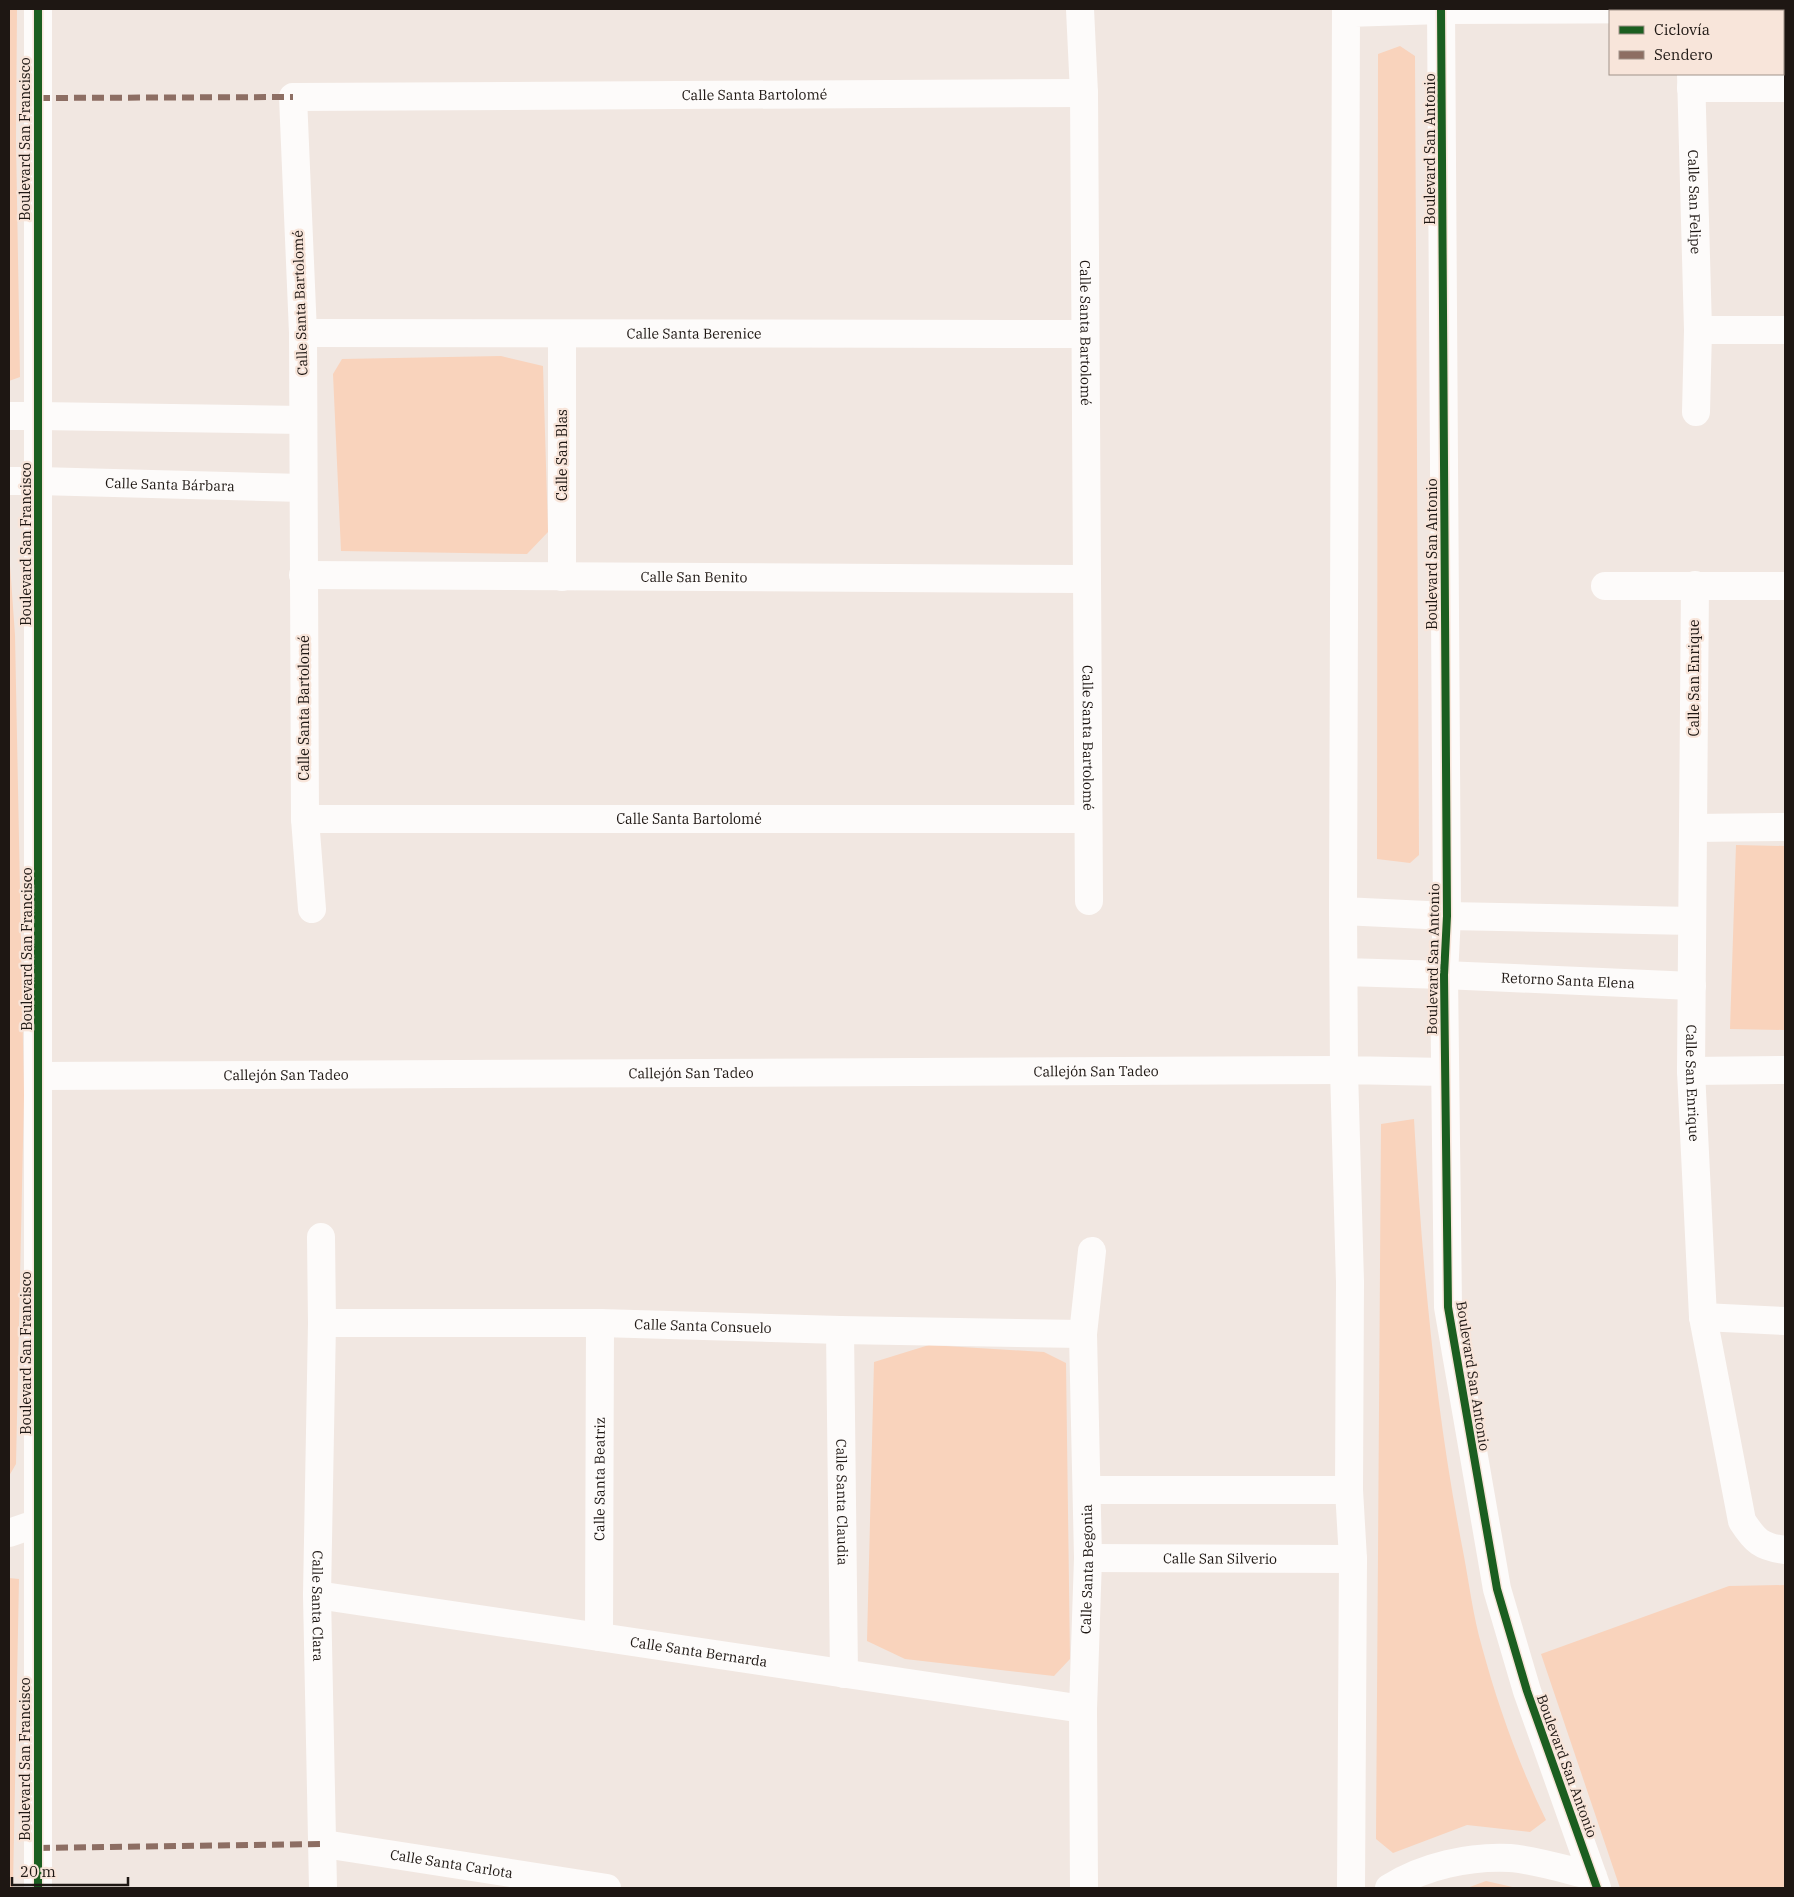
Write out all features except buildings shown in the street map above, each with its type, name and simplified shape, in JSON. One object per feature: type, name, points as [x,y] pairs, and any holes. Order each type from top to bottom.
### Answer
[{"type":"street","name":"Boulevard San Francisco","points":[[38,9],[40,1076],[38,1888]]},
{"type":"street","points":[[1080,9],[1084,93]]},
{"type":"street","points":[[1351,1888],[1353,1559],[1349,1490],[1350,1282],[1344,1070],[1343,911],[1346,11],[1442,9],[1692,10]]},
{"type":"street","name":"Boulevard San Antonio","points":[[1442,9],[1447,916],[1444,976],[1448,1307],[1495,1579],[1527,1691],[1595,1882]]},
{"type":"street","points":[[1691,81],[1785,88]]},
{"type":"street","name":"Calle San Felipe","points":[[1691,81],[1698,330],[1696,412]]},
{"type":"street","name":"Calle Santa Bartolomé","points":[[1084,93],[1088,819],[304,819],[303,333],[293,97],[1084,93]]},
{"type":"street","points":[[1698,330],[1785,330]]},
{"type":"street","name":"Calle Santa Berenice","points":[[303,333],[1085,334]]},
{"type":"street","name":"Calle San Blas","points":[[562,334],[562,577]]},
{"type":"street","points":[[9,416],[303,420]]},
{"type":"street","name":"Calle Santa Bárbara","points":[[9,481],[303,488]]},
{"type":"street","name":"Calle San Benito","points":[[303,575],[1086,579]]},
{"type":"street","name":"Calle San Enrique","points":[[1695,585],[1691,1071],[1703,1317],[1742,1521],[1752,1536],[1766,1547],[1785,1550]]},
{"type":"street","points":[[1605,586],[1785,586]]},
{"type":"street","points":[[304,819],[312,909]]},
{"type":"street","points":[[1088,819],[1089,901]]},
{"type":"street","points":[[1693,828],[1785,827]]},
{"type":"street","points":[[1343,911],[1447,916],[1692,921]]},
{"type":"street","name":"Retorno Santa Elena","points":[[1344,972],[1692,986]]},
{"type":"street","name":"Callejón San Tadeo","points":[[40,1076],[1344,1070],[1446,1072]]},
{"type":"street","points":[[1691,1071],[1785,1070]]},
{"type":"street","name":"Calle Santa Clara","points":[[321,1237],[322,1324],[317,1595],[324,1844],[323,1888]]},
{"type":"street","name":"Calle Santa Begonia","points":[[1084,1888],[1083,1709],[1088,1558],[1083,1334],[1092,1251]]},
{"type":"street","points":[[1703,1317],[1785,1321]]},
{"type":"street","name":"Calle Santa Consuelo","points":[[322,1324],[600,1323],[840,1330],[1083,1334]]},
{"type":"street","name":"Calle Santa Beatriz","points":[[599,1637],[600,1323]]},
{"type":"street","name":"Calle Santa Claudia","points":[[840,1330],[844,1674]]},
{"type":"street","points":[[1087,1490],[1349,1490]]},
{"type":"street","points":[[9,1533],[38,1523]]},
{"type":"street","name":"Calle San Silverio","points":[[1088,1558],[1353,1559]]},
{"type":"street","name":"Calle Santa Bernarda","points":[[317,1595],[1083,1709]]},
{"type":"street","name":"Calle Santa Carlota","points":[[324,1844],[608,1888]]},
{"type":"street","points":[[1389,1888],[1425,1870],[1464,1861],[1511,1858],[1595,1882]]},
{"type":"shaded area","points":[[9,9],[17,9],[16,140],[20,377],[9,381]]},
{"type":"shaded area","points":[[1785,9],[1785,55],[1784,10],[1727,10]]},
{"type":"shaded area","points":[[1400,46],[1415,56],[1419,855],[1410,863],[1377,859],[1378,54]]},
{"type":"shaded area","points":[[501,356],[543,366],[548,532],[527,554],[341,551],[333,374],[342,359]]},
{"type":"shaded area","points":[[9,551],[15,635],[24,1095],[16,1464],[9,1476]]},
{"type":"shaded area","points":[[1736,845],[1785,846],[1785,1030],[1730,1029]]},
{"type":"shaded area","points":[[1414,1119],[1421,1228],[1437,1390],[1453,1497],[1474,1611],[1482,1647],[1502,1713],[1518,1757],[1546,1820],[1530,1832],[1467,1825],[1393,1853],[1376,1839],[1381,1124]]},
{"type":"shaded area","points":[[929,1345],[1044,1352],[1066,1363],[1070,1659],[1054,1676],[905,1659],[867,1641],[874,1362]]},
{"type":"shaded area","points":[[9,1578],[19,1579],[13,1887],[9,1888]]},
{"type":"shaded area","points":[[1785,1585],[1785,1888],[1620,1888],[1541,1654],[1729,1586]]},
{"type":"shaded area","points":[[1486,1881],[1517,1888],[1467,1888]]},
{"type":"marked path","points":[[38,98],[293,97]]},
{"type":"marked path","points":[[38,1848],[324,1844]]},
{"type":"cycle path","points":[[38,9],[38,1888]]},
{"type":"cycle path","points":[[1441,9],[1447,916],[1444,975],[1448,1307],[1497,1589],[1527,1691],[1597,1888]]}]
